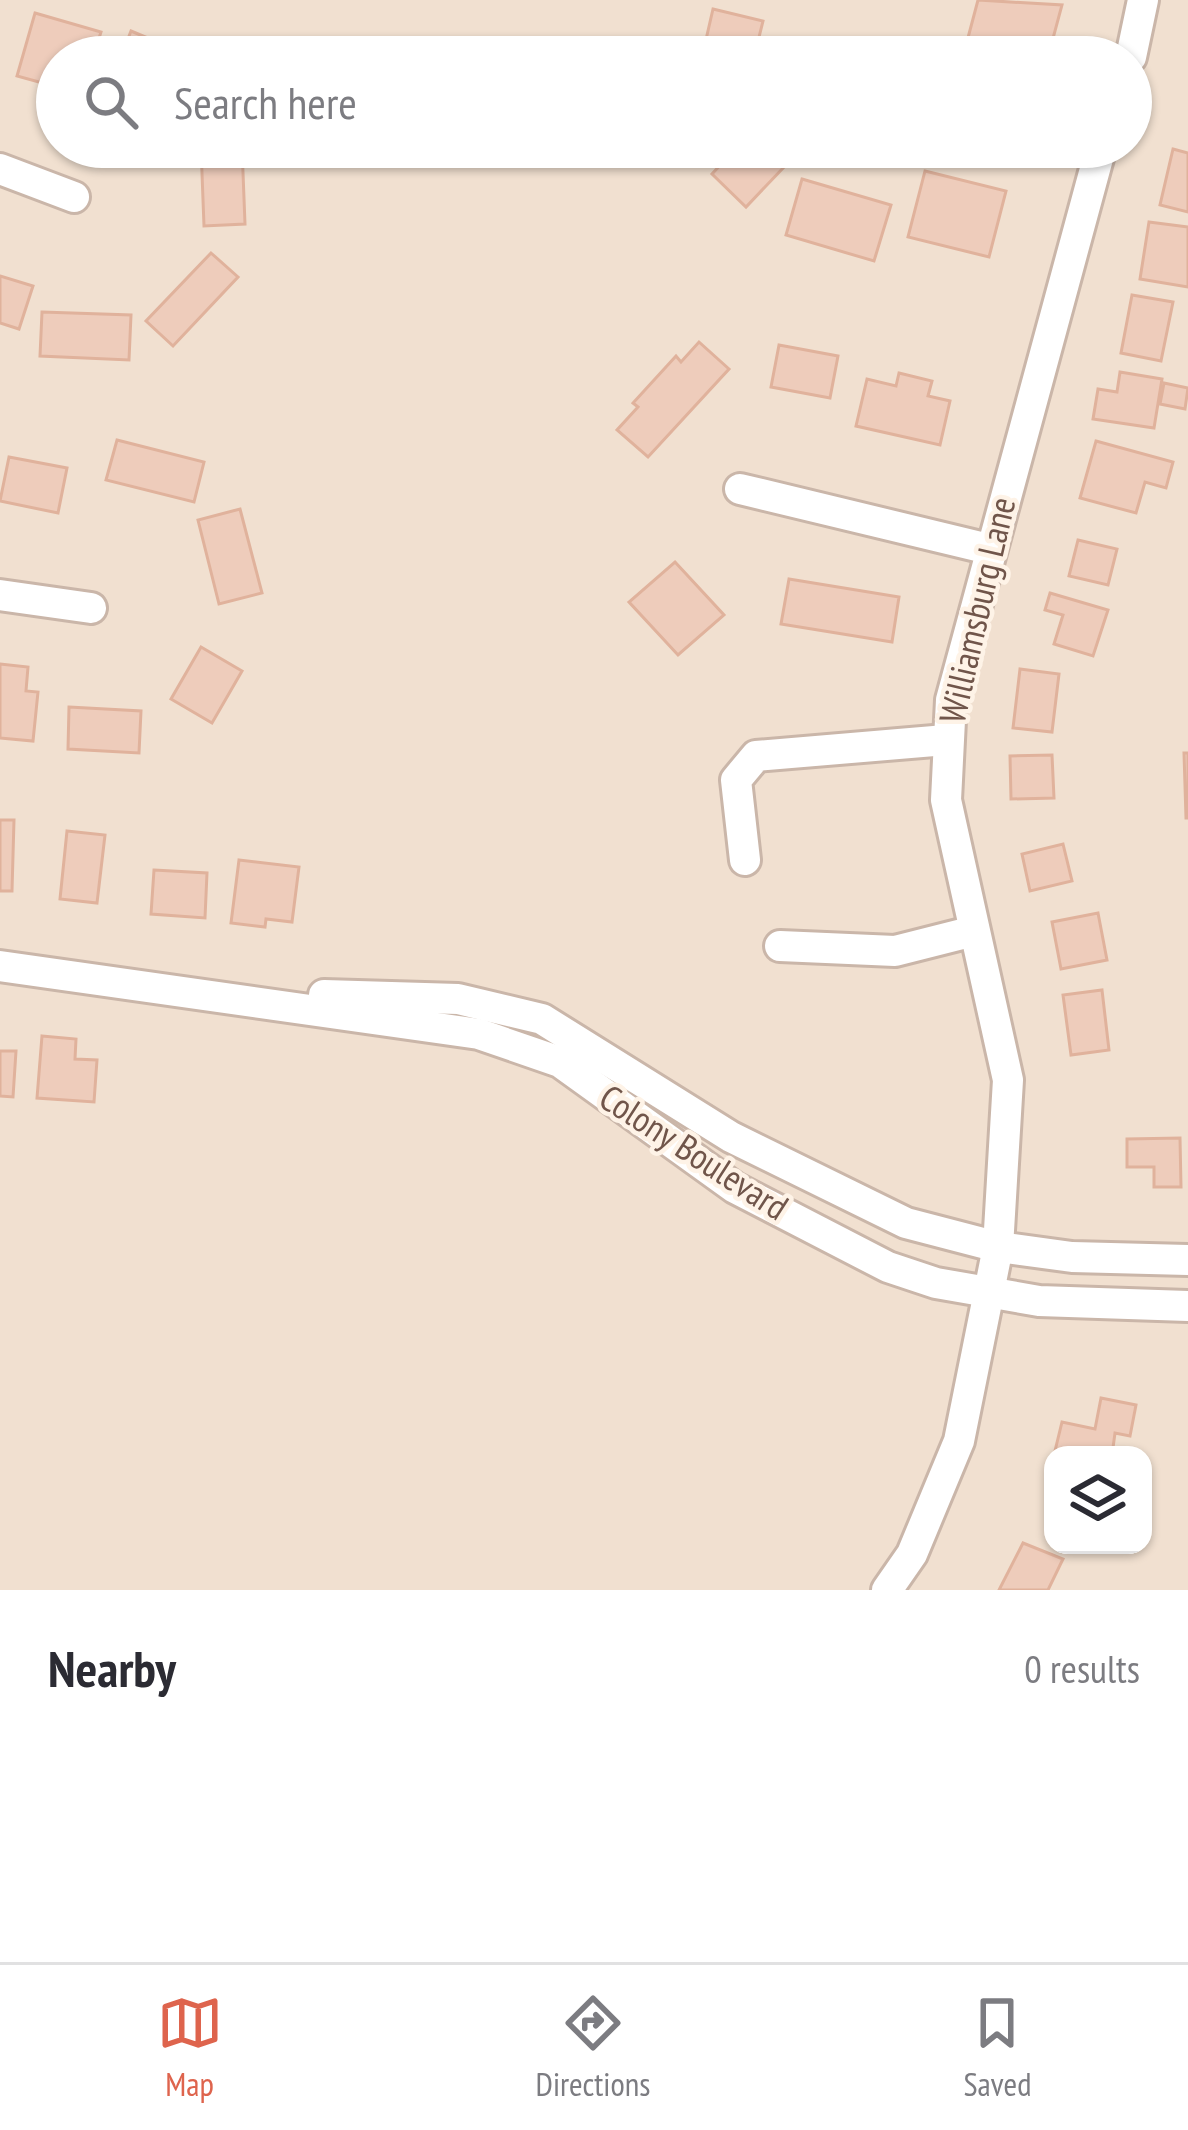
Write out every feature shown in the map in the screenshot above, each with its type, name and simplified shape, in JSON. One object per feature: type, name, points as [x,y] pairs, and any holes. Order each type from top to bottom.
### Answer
[{"type":"street","points":[[1135,36],[1143,0]]},
{"type":"street","name":"Williamsburg Lane","points":[[887,1590],[912,1554],[959,1441],[998,1247],[1008,1080],[946,800],[946,740],[960,651],[1093,168]]},
{"type":"street","points":[[0,169],[74,197]]},
{"type":"street","points":[[740,489],[989,549]]},
{"type":"street","points":[[0,595],[91,608]]},
{"type":"street","points":[[745,860],[736,780],[755,756],[946,740]]},
{"type":"street","points":[[780,946],[895,952],[974,931]]},
{"type":"street","name":"Colony Boulevard","points":[[0,966],[479,1034],[560,1062],[735,1188],[888,1267],[992,1294],[1113,1306],[1188,1306]]},
{"type":"street","name":"Colony Boulevard","points":[[200,994],[458,999],[542,1019],[731,1137],[905,1222],[998,1247],[1093,1258],[1188,1260]]},
{"type":"shaded area","points":[[0,0],[1188,0],[1188,1590],[0,1590]]},
{"type":"building","points":[[978,0],[1062,5],[1054,36],[968,36]]},
{"type":"building","points":[[713,9],[763,21],[759,36],[707,36]]},
{"type":"building","points":[[35,13],[101,32],[100,36],[36,36],[36,81],[17,76]]},
{"type":"building","points":[[1173,149],[1188,153],[1188,212],[1160,205]]},
{"type":"building","points":[[202,168],[243,168],[245,224],[204,226]]},
{"type":"building","points":[[718,168],[783,168],[746,207],[712,174]]},
{"type":"building","points":[[925,171],[1006,191],[989,257],[908,237]]},
{"type":"building","points":[[802,179],[891,205],[874,261],[786,235]]},
{"type":"building","points":[[1149,222],[1188,227],[1188,287],[1140,279]]},
{"type":"building","points":[[211,253],[238,277],[173,346],[146,321]]},
{"type":"building","points":[[0,276],[33,286],[19,329],[0,323]]},
{"type":"building","points":[[1132,295],[1173,302],[1161,361],[1121,353]]},
{"type":"building","points":[[42,312],[131,315],[129,360],[40,356]]},
{"type":"building","points":[[699,342],[729,369],[648,457],[617,430],[638,407],[633,403],[676,356],[681,362]]},
{"type":"building","points":[[779,345],[838,356],[830,398],[771,387]]},
{"type":"building","points":[[1120,372],[1162,379],[1154,428],[1093,419],[1098,389],[1117,392]]},
{"type":"building","points":[[899,373],[932,381],[928,396],[950,401],[940,445],[856,426],[867,379],[896,386]]},
{"type":"building","points":[[1164,383],[1188,388],[1185,409],[1160,404]]},
{"type":"building","points":[[117,440],[204,462],[194,502],[106,480]]},
{"type":"building","points":[[1096,441],[1173,462],[1166,488],[1145,482],[1136,513],[1080,498]]},
{"type":"building","points":[[9,457],[67,468],[58,513],[0,501]]},
{"type":"building","points":[[240,509],[262,593],[219,604],[198,520]]},
{"type":"building","points":[[1078,540],[1117,549],[1108,585],[1069,576]]},
{"type":"building","points":[[675,562],[724,615],[678,655],[629,602]]},
{"type":"building","points":[[789,579],[899,597],[892,642],[781,624]]},
{"type":"building","points":[[1050,593],[1108,610],[1093,656],[1054,644],[1063,615],[1045,610]]},
{"type":"building","points":[[201,647],[242,671],[212,723],[171,699]]},
{"type":"building","points":[[0,664],[28,667],[26,691],[38,692],[33,741],[0,738]]},
{"type":"building","points":[[1020,669],[1059,674],[1052,732],[1013,728]]},
{"type":"building","points":[[69,707],[141,711],[139,753],[68,749]]},
{"type":"building","points":[[1184,753],[1188,753],[1188,818],[1186,818]]},
{"type":"building","points":[[1052,755],[1054,798],[1011,799],[1010,756]]},
{"type":"building","points":[[0,820],[14,820],[12,891],[0,891]]},
{"type":"building","points":[[67,831],[105,835],[97,903],[60,899]]},
{"type":"building","points":[[1063,844],[1072,881],[1030,891],[1022,854]]},
{"type":"building","points":[[239,860],[299,867],[292,922],[266,919],[265,927],[231,923]]},
{"type":"building","points":[[154,870],[207,873],[205,918],[151,914]]},
{"type":"building","points":[[1098,913],[1107,960],[1061,969],[1052,922]]},
{"type":"building","points":[[1102,990],[1109,1050],[1071,1055],[1063,995]]},
{"type":"building","points":[[42,1036],[76,1039],[75,1059],[97,1060],[94,1102],[37,1098]]},
{"type":"building","points":[[0,1051],[16,1051],[13,1097],[0,1096]]},
{"type":"building","points":[[1180,1138],[1181,1187],[1154,1187],[1154,1167],[1127,1167],[1127,1139]]},
{"type":"building","points":[[1101,1398],[1136,1405],[1130,1436],[1115,1433],[1113,1446],[1056,1446],[1062,1422],[1095,1429]]},
{"type":"building","points":[[1023,1543],[1063,1559],[1048,1590],[999,1590]]}]
